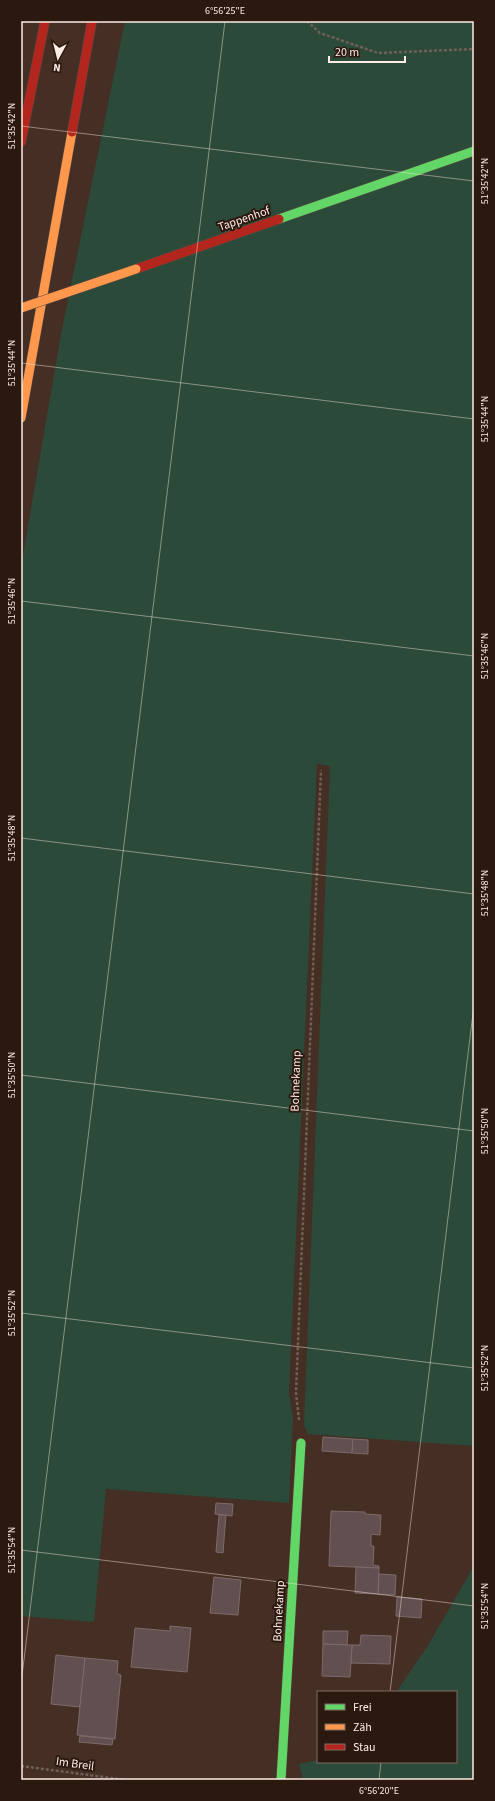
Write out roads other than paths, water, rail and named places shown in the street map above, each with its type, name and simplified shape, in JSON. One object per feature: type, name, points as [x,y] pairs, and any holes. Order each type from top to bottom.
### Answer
[{"type":"main road","points":[[21,142],[45,21]]},
{"type":"main road","points":[[21,418],[92,21]]},
{"type":"main road","name":"Tappenhof","points":[[21,308],[474,151]]},
{"type":"main road","name":"Bohnekamp","points":[[281,1780],[301,1443]]}]
